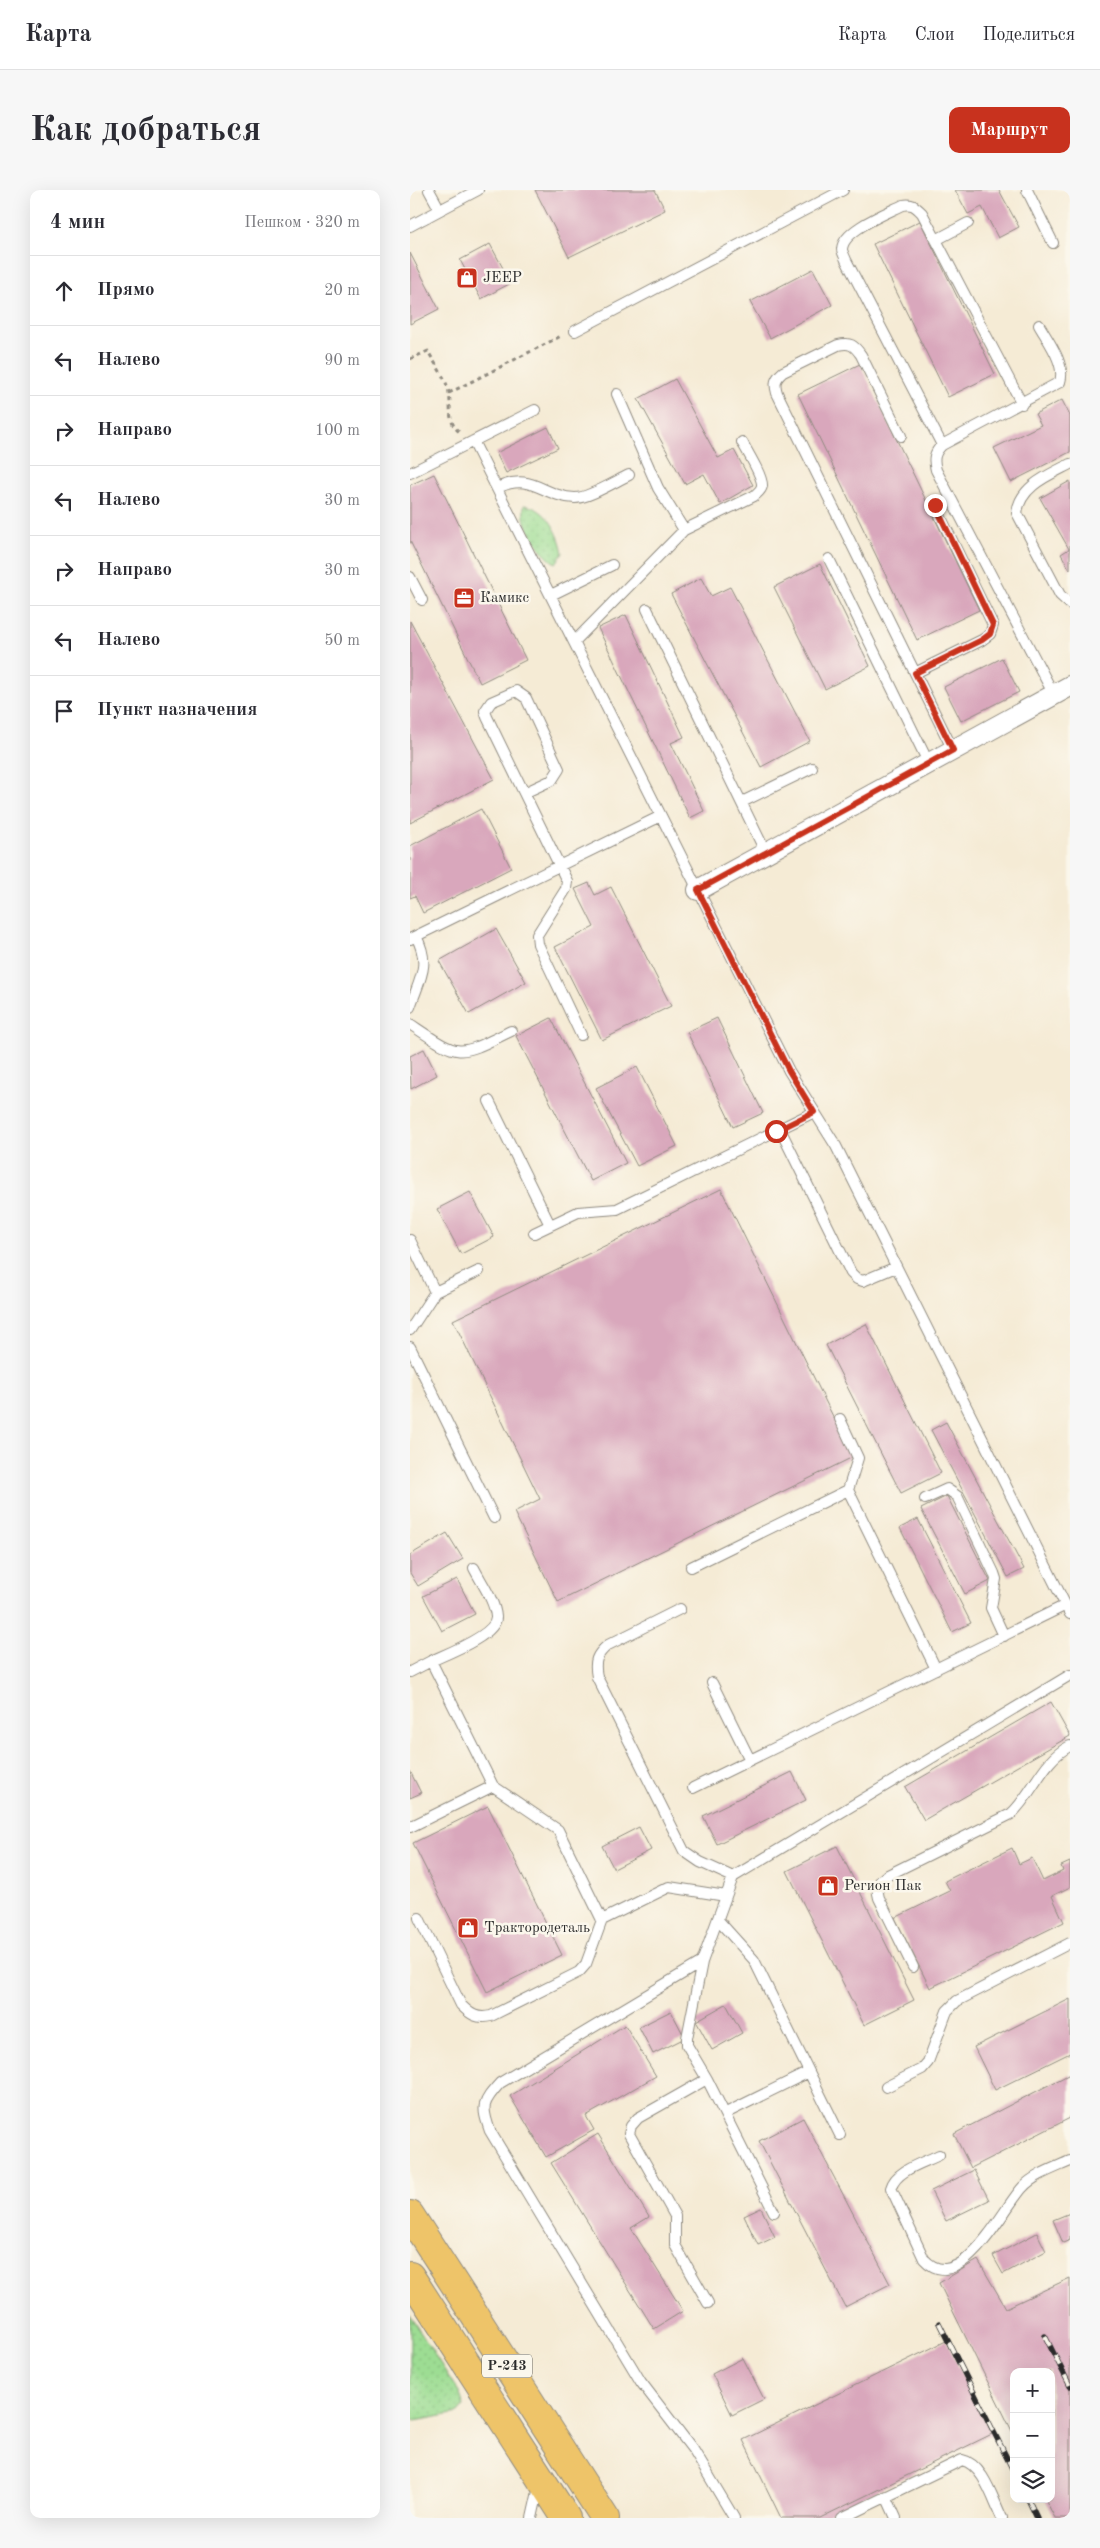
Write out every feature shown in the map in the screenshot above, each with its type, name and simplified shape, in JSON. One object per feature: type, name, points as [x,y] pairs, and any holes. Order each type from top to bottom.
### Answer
[{"type":"highway","name":"Р-243","points":[[410,2215],[605,2518]]},
{"type":"highway","name":"Р-243","points":[[410,2276],[566,2518]]},
{"type":"street","points":[[698,890],[1062,691]]},
{"type":"lane","points":[[429,190],[440,210]]},
{"type":"lane","points":[[410,226],[478,190]]},
{"type":"lane","points":[[575,331],[844,190]]},
{"type":"lane","points":[[1027,190],[1053,243]]},
{"type":"lane","points":[[942,446],[846,260],[842,249],[846,238],[853,231],[909,204],[922,212],[1022,404]]},
{"type":"lane","points":[[936,240],[968,223]]},
{"type":"lane","points":[[1039,325],[1063,374],[1060,382],[1053,388],[942,446],[936,451],[934,459],[936,470],[1062,691]]},
{"type":"lane","points":[[901,436],[861,355],[853,345],[846,343],[838,345],[783,372],[776,378],[774,384],[777,393],[953,750]]},
{"type":"lane","points":[[617,394],[658,488],[684,530]]},
{"type":"lane","points":[[410,473],[534,410]]},
{"type":"lane","points":[[473,441],[789,1071],[836,1146],[1068,1610],[1004,1636],[693,1788]]},
{"type":"lane","points":[[574,642],[684,530],[754,496],[760,490],[762,485],[760,478],[742,442]]},
{"type":"lane","points":[[1070,464],[1033,485],[1021,501],[1017,513],[1060,595],[1070,604]]},
{"type":"lane","points":[[497,488],[518,480],[564,496],[581,498],[629,475]]},
{"type":"lane","points":[[915,673],[982,640],[990,634],[993,625],[935,505]]},
{"type":"lane","points":[[829,559],[929,764]]},
{"type":"lane","points":[[550,595],[612,565]]},
{"type":"lane","points":[[410,577],[422,600]]},
{"type":"lane","points":[[647,609],[766,852]]},
{"type":"lane","points":[[524,793],[552,780],[558,775],[560,769],[526,698],[516,691],[491,702],[485,711],[524,793],[560,865],[567,881],[566,889],[537,935],[538,944],[581,1035]]},
{"type":"lane","points":[[742,802],[812,768]]},
{"type":"lane","points":[[410,1007],[425,962],[424,954],[413,937],[661,816]]},
{"type":"lane","points":[[410,1024],[444,1047],[464,1052],[511,1031]]},
{"type":"lane","points":[[489,1101],[550,1225]]},
{"type":"lane","points":[[534,1233],[578,1212],[617,1209],[814,1112]]},
{"type":"lane","points":[[780,1129],[851,1272],[857,1279],[863,1281],[896,1267]]},
{"type":"lane","points":[[410,1240],[436,1292]]},
{"type":"lane","points":[[410,1330],[436,1292],[479,1270]]},
{"type":"lane","points":[[410,1347],[494,1518]]},
{"type":"lane","points":[[840,1419],[858,1458],[848,1490],[936,1669]]},
{"type":"lane","points":[[924,1499],[947,1489],[957,1496],[994,1573],[996,1580],[991,1608],[1004,1636]]},
{"type":"lane","points":[[691,1567],[848,1490]]},
{"type":"lane","points":[[410,1672],[486,1634],[494,1626],[496,1619],[494,1610],[474,1568]]},
{"type":"lane","points":[[680,1609],[608,1645],[598,1653],[594,1663],[597,1677],[679,1842],[692,1858],[733,1877]]},
{"type":"lane","points":[[431,1661],[493,1786],[558,1830],[602,1920]]},
{"type":"lane","points":[[774,2212],[726,2113],[687,2044],[688,2029],[702,1962],[733,1877],[1070,1675]]},
{"type":"lane","points":[[712,1684],[750,1760]]},
{"type":"lane","points":[[913,1967],[879,1898],[876,1888],[879,1882],[886,1876],[1011,1814],[1023,1802],[1048,1764],[1070,1746]]},
{"type":"lane","points":[[410,1827],[493,1786]]},
{"type":"lane","points":[[419,1918],[461,2005],[469,2014],[480,2018],[491,2016],[579,1972],[590,1954],[602,1920],[669,1887],[726,1896]]},
{"type":"lane","points":[[718,1920],[754,1960],[840,2135]]},
{"type":"lane","points":[[886,2087],[922,2069],[928,2062],[947,2011],[958,2000],[970,1992],[1070,1943]]},
{"type":"lane","points":[[702,1962],[500,2083],[488,2097],[483,2112],[490,2131],[641,2382],[694,2451],[734,2518]]},
{"type":"lane","points":[[726,2113],[809,2072]]},
{"type":"lane","points":[[707,2079],[638,2118],[631,2126],[629,2134],[675,2216],[675,2246],[708,2303]]},
{"type":"lane","points":[[939,2155],[901,2173],[893,2180],[891,2188],[924,2259],[931,2266],[939,2270],[948,2268],[974,2254],[1024,2186],[1070,2161]]},
{"type":"lane","points":[[842,2518],[962,2460],[970,2462],[979,2471],[1002,2518]]},
{"type":"lane","points":[[532,2518],[541,2478]]},
{"type":"lane","points":[[886,2496],[896,2518]]},
{"type":"path","points":[[450,393],[550,340],[575,331]]},
{"type":"path","points":[[410,359],[428,351],[450,393],[450,417],[457,431],[473,441]]},
{"type":"green space","points":[[524,505],[539,511],[551,522],[555,529],[563,553],[556,563],[547,557],[530,533],[524,520]]},
{"type":"green space","points":[[410,2316],[461,2396],[464,2406],[458,2413],[415,2421],[410,2417]]},
{"type":"building","points":[[535,190],[655,190],[665,210],[569,257]]},
{"type":"building","points":[[955,190],[999,190],[1019,227],[998,238],[982,207],[968,214]]},
{"type":"building","points":[[920,221],[995,374],[948,397],[873,244]]},
{"type":"building","points":[[490,244],[511,283],[481,299],[460,260]]},
{"type":"building","points":[[410,253],[439,309],[410,324]]},
{"type":"building","points":[[813,269],[832,305],[770,338],[750,302]]},
{"type":"building","points":[[860,364],[979,610],[917,640],[798,394]]},
{"type":"building","points":[[675,379],[718,458],[734,450],[753,485],[720,504],[704,474],[685,484],[638,399]]},
{"type":"building","points":[[1062,400],[1070,416],[1070,452],[1011,482],[994,448],[1041,425],[1035,414]]},
{"type":"building","points":[[548,427],[558,448],[506,473],[496,453]]},
{"type":"building","points":[[434,474],[526,660],[480,683],[410,541],[410,485]]},
{"type":"building","points":[[1070,481],[1070,570],[1061,554],[1069,549],[1040,498]]},
{"type":"building","points":[[820,564],[870,666],[825,689],[774,587]]},
{"type":"building","points":[[701,578],[711,596],[730,587],[810,741],[761,767],[671,594]]},
{"type":"building","points":[[626,615],[684,737],[671,743],[704,811],[690,818],[598,628]]},
{"type":"building","points":[[410,621],[494,779],[410,823]]},
{"type":"building","points":[[1002,658],[1019,692],[961,721],[944,687]]},
{"type":"building","points":[[481,809],[511,868],[423,913],[415,896],[410,898],[410,846]]},
{"type":"building","points":[[589,883],[595,895],[611,887],[671,1006],[602,1040],[555,947],[594,927],[575,889]]},
{"type":"building","points":[[496,929],[526,982],[469,1014],[439,961]]},
{"type":"building","points":[[551,1018],[626,1163],[591,1181],[516,1036]]},
{"type":"building","points":[[717,1018],[763,1113],[733,1127],[687,1032]]},
{"type":"building","points":[[424,1049],[437,1075],[411,1089],[410,1056]]},
{"type":"building","points":[[637,1067],[677,1146],[637,1166],[596,1088]]},
{"type":"building","points":[[721,1189],[853,1457],[558,1602],[514,1512],[540,1499],[453,1320]]},
{"type":"building","points":[[470,1192],[494,1237],[461,1254],[437,1209]]},
{"type":"building","points":[[866,1324],[941,1473],[901,1493],[826,1345]]},
{"type":"building","points":[[946,1422],[1024,1569],[1008,1577],[931,1430]]},
{"type":"building","points":[[947,1496],[990,1581],[965,1594],[921,1509]]},
{"type":"building","points":[[918,1519],[971,1623],[952,1632],[900,1528]]},
{"type":"building","points":[[447,1533],[463,1559],[418,1586],[410,1573],[410,1555]]},
{"type":"building","points":[[457,1579],[475,1614],[442,1631],[423,1596]]},
{"type":"building","points":[[1051,1702],[1070,1736],[924,1820],[905,1787]]},
{"type":"building","points":[[410,1771],[421,1793],[410,1798]]},
{"type":"building","points":[[792,1772],[806,1800],[717,1844],[703,1816]]},
{"type":"building","points":[[488,1806],[562,1955],[487,1992],[413,1843]]},
{"type":"building","points":[[639,1827],[651,1850],[614,1869],[602,1846]]},
{"type":"building","points":[[837,1846],[914,2000],[864,2025],[787,1871]]},
{"type":"building","points":[[1012,1848],[1019,1864],[1032,1858],[1043,1881],[1063,1871],[1061,1866],[1070,1862],[1070,1887],[1052,1896],[1064,1922],[930,1988],[895,1918],[950,1891],[945,1881]]},
{"type":"building","points":[[1070,1999],[1070,2053],[995,2090],[974,2047]]},
{"type":"building","points":[[726,2004],[742,2033],[712,2050],[696,2021]]},
{"type":"building","points":[[671,2011],[685,2038],[653,2054],[639,2027]]},
{"type":"building","points":[[625,2025],[656,2076],[586,2116],[594,2130],[546,2157],[510,2096]]},
{"type":"building","points":[[1070,2074],[1070,2118],[971,2168],[954,2134]]},
{"type":"building","points":[[803,2118],[890,2284],[845,2307],[759,2141]]},
{"type":"building","points":[[598,2134],[649,2217],[631,2228],[683,2311],[654,2329],[551,2163]]},
{"type":"building","points":[[974,2170],[989,2200],[946,2221],[931,2191]]},
{"type":"building","points":[[761,2208],[775,2237],[758,2245],[744,2216]]},
{"type":"building","points":[[1070,2213],[1070,2240],[1063,2243],[1053,2220]]},
{"type":"building","points":[[1037,2233],[1046,2251],[1003,2274],[993,2256]]},
{"type":"building","points":[[978,2260],[1006,2308],[1070,2278],[1070,2518],[1055,2518],[1047,2503],[1055,2503],[1055,2368],[1010,2368],[1010,2427],[939,2283]]},
{"type":"building","points":[[946,2341],[992,2434],[820,2518],[781,2518],[743,2440]]},
{"type":"building","points":[[743,2358],[764,2399],[732,2415],[712,2374]]},
{"type":"railway","points":[[939,2323],[1010,2464]]},
{"type":"railway","points":[[1045,2336],[1070,2386]]},
{"type":"railway","points":[[1030,2503],[1037,2518]]},
{"type":"place","name":"JEEP","points":[[467,278]]},
{"type":"place","name":"Камикс","points":[[464,598]]},
{"type":"place","name":"Регион Пак","points":[[828,1886]]},
{"type":"place","name":"Трактородеталь","points":[[468,1928]]},
{"type":"route","points":[[776,1131],[814,1112],[789,1071],[698,890],[953,750],[915,673],[982,640],[990,634],[993,625],[935,505]]}]
